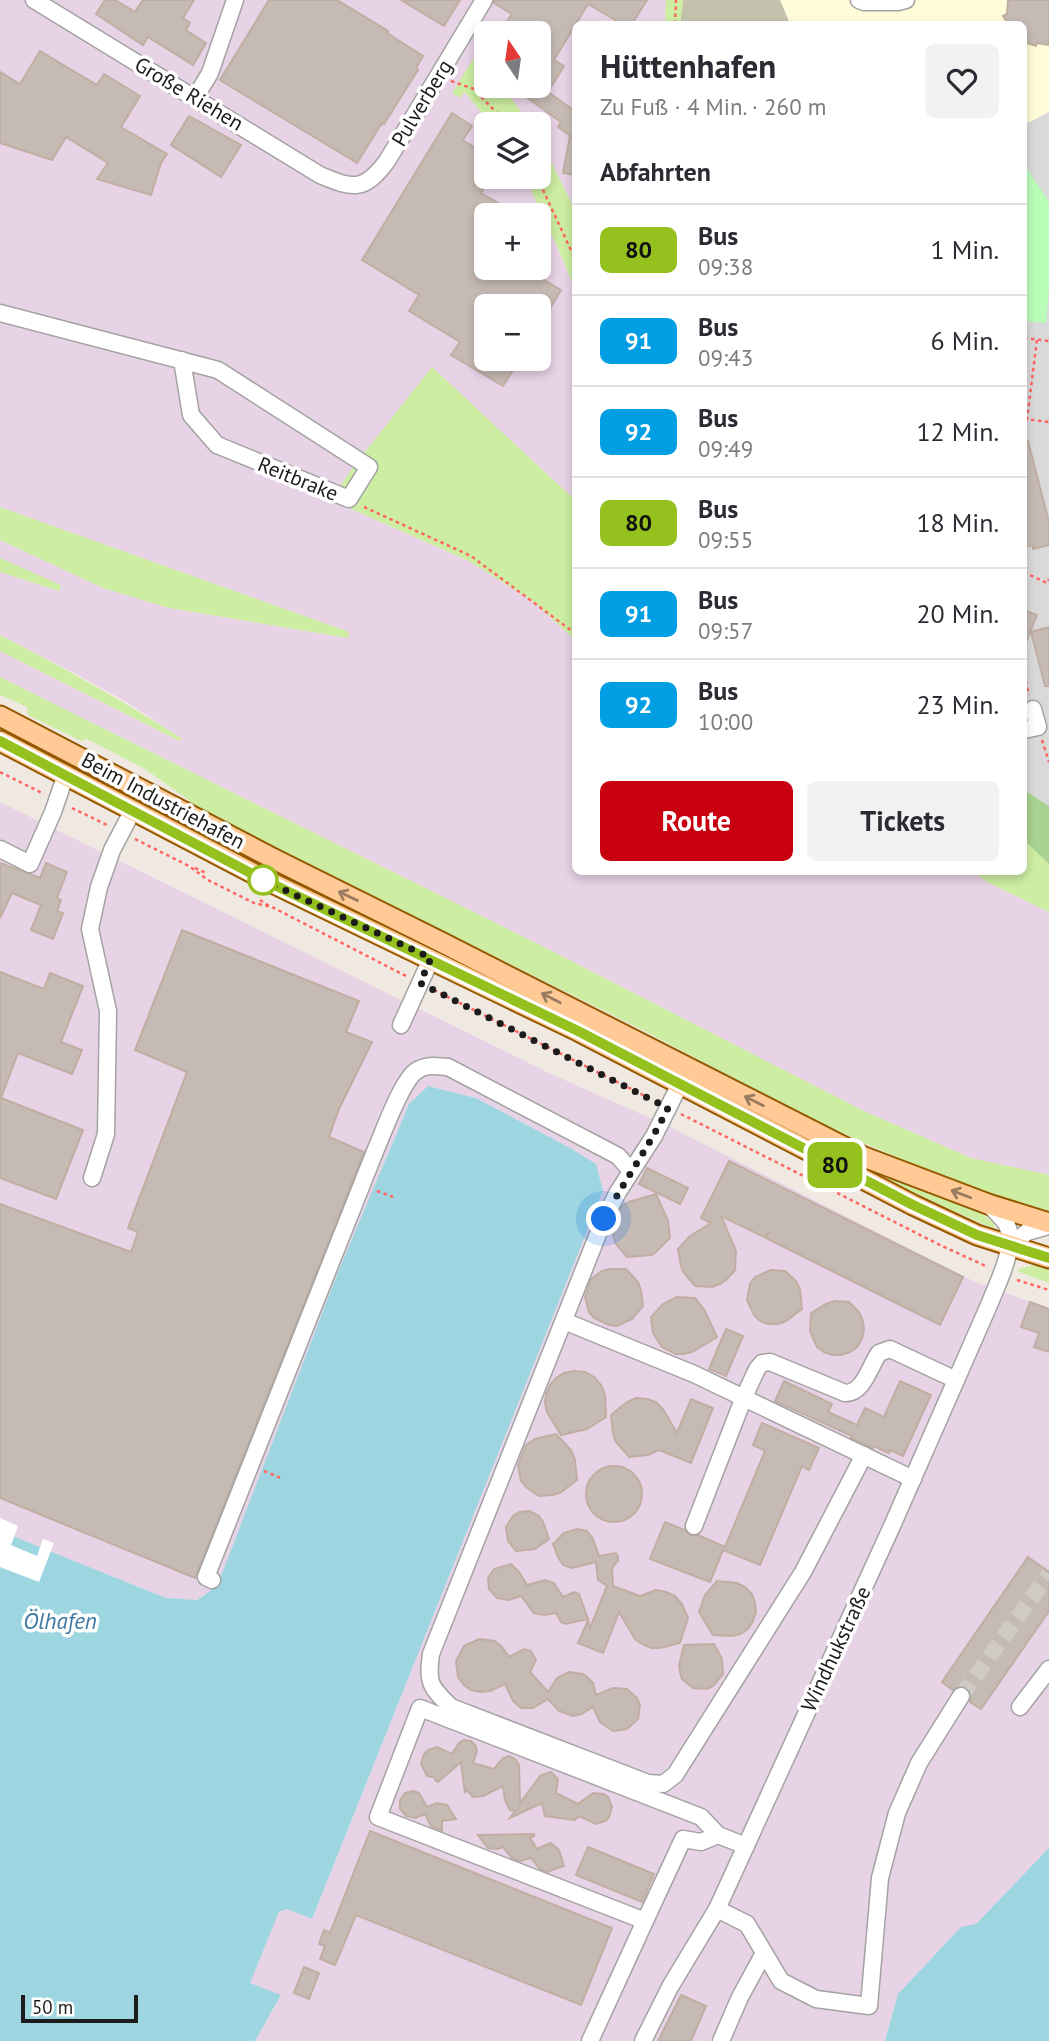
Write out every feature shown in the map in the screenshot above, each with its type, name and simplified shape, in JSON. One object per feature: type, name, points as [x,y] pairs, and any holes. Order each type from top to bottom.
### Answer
[{"type":"main road","name":"Beim Industriehafen","points":[[0,716],[276,860],[864,1157],[1049,1225]]},
{"type":"main road","name":"Beim Industriehafen","points":[[0,741],[264,880],[431,958],[902,1199],[977,1235],[1049,1258]]},
{"type":"street","name":"Große Riehen","points":[[34,0],[320,175],[345,185]]},
{"type":"street","points":[[195,98],[210,73],[236,0]]},
{"type":"street","name":"Pulverberg","points":[[345,185],[359,185],[375,177],[484,0]]},
{"type":"street","points":[[859,0],[906,0]]},
{"type":"street","name":"Reitbrake","points":[[0,313],[182,360],[218,370],[369,467],[349,499],[216,445],[191,415],[182,360]]},
{"type":"street","points":[[1031,728],[1035,709]]},
{"type":"street","points":[[0,849],[30,864],[66,774]]},
{"type":"street","points":[[92,1178],[106,1134],[108,1011],[90,929],[99,887],[112,850],[133,810]]},
{"type":"street","points":[[401,1025],[431,958]]},
{"type":"street","points":[[212,1580],[206,1577],[376,1149],[403,1089],[416,1071],[433,1065],[448,1067],[618,1156],[631,1171]]},
{"type":"street","points":[[681,1084],[654,1136],[604,1219],[431,1654],[428,1673],[434,1691],[451,1707],[649,1783],[663,1784],[675,1775],[803,1572],[864,1455]]},
{"type":"street","points":[[988,1204],[1007,1225],[1010,1247]]},
{"type":"street","points":[[1010,1247],[1027,1232],[1049,1225]]},
{"type":"street","name":"Windhukstraße","points":[[643,2041],[670,1987],[717,1909],[913,1479],[1002,1273],[1010,1247]]},
{"type":"street","points":[[564,1321],[694,1374],[913,1479]]},
{"type":"street","points":[[694,1526],[744,1397],[757,1369],[766,1362],[845,1393],[852,1393],[858,1389],[879,1353],[886,1349],[894,1350],[956,1380]]},
{"type":"street","points":[[1020,1707],[1049,1669]]},
{"type":"street","points":[[717,1909],[747,1924],[781,1981],[816,1999],[869,2006],[880,1878],[898,1813],[919,1763],[961,1696]]},
{"type":"street","points":[[645,1921],[378,1817],[420,1707],[701,1817],[718,1835],[746,1846]]},
{"type":"street","points":[[590,2041],[683,1839],[701,1842],[718,1835]]},
{"type":"street","points":[[721,2041],[740,1997],[764,1953]]},
{"type":"path","points":[[675,21],[676,0]]},
{"type":"path","points":[[438,76],[474,89],[496,112]]},
{"type":"path","points":[[543,189],[572,252]]},
{"type":"path","points":[[1027,338],[1049,341]]},
{"type":"path","points":[[1027,414],[1037,340]]},
{"type":"path","points":[[1027,419],[1049,422]]},
{"type":"path","points":[[349,499],[471,556],[572,631]]},
{"type":"path","points":[[1027,573],[1047,583],[1049,579]]},
{"type":"path","points":[[1027,684],[1035,709]]},
{"type":"path","points":[[1031,728],[1049,762]]},
{"type":"path","points":[[0,772],[206,873]]},
{"type":"path","points":[[189,866],[208,880],[254,903],[272,908]]},
{"type":"path","points":[[260,901],[942,1246],[1002,1273],[1049,1290]]},
{"type":"path","points":[[370,1188],[393,1197]]},
{"type":"shaded area","points":[[0,0],[666,0],[665,21],[572,21],[572,204],[551,161],[551,112],[521,112],[511,98],[551,98],[551,21],[474,21],[474,59],[464,92],[482,112],[474,112],[474,189],[530,189],[537,203],[474,203],[474,280],[551,280],[551,235],[572,282],[572,497],[432,367],[331,500],[469,561],[535,603],[572,637],[572,875],[978,875],[1049,912],[1049,1175],[971,1158],[866,1112],[542,946],[0,677],[0,651],[179,741],[181,738],[130,704],[0,635],[0,572],[58,591],[61,586],[0,558],[0,540],[103,588],[169,608],[347,638],[349,632],[0,507]]},
{"type":"shaded area","points":[[683,0],[780,0],[789,21],[680,21]]},
{"type":"shaded area","points":[[780,0],[1049,0],[1049,806],[1027,792],[1027,21],[789,21]]},
{"type":"shaded area","points":[[780,0],[1049,0],[1049,112],[1027,123],[1027,21],[789,21]]},
{"type":"shaded area","points":[[0,802],[551,1074],[668,1126],[973,1281],[1049,1309],[1049,1848],[976,1924],[961,1927],[898,1994],[885,2041],[255,2041],[281,1996],[250,1983],[279,1912],[287,1909],[312,1919],[603,1191],[596,1164],[572,1149],[476,1098],[428,1086],[409,1104],[338,1272],[221,1576],[210,1591],[196,1600],[166,1598],[0,1531]]},
{"type":"green space","points":[[666,0],[683,0],[680,21],[665,21]]},
{"type":"green space","points":[[474,58],[474,98],[511,98],[521,112],[482,112],[464,92],[460,98],[452,93]]},
{"type":"green space","points":[[551,161],[572,204],[572,283],[551,233],[551,203],[537,203],[531,189],[551,189]]},
{"type":"green space","points":[[1027,169],[1049,202],[1049,289],[1046,323],[1027,321]]},
{"type":"green space","points":[[432,367],[572,497],[572,637],[535,603],[469,561],[331,500],[353,467]]},
{"type":"green space","points":[[0,507],[349,632],[348,638],[169,608],[103,588],[0,540]]},
{"type":"green space","points":[[0,558],[61,585],[59,591],[0,572]]},
{"type":"green space","points":[[0,635],[114,697],[181,738],[180,741],[0,651]]},
{"type":"green space","points":[[0,677],[542,946],[866,1112],[971,1158],[1049,1175],[1049,1214],[978,1192],[857,1140],[770,1098],[643,1030],[187,804],[189,800],[145,769],[87,739],[81,741],[28,715],[27,707],[0,695]]},
{"type":"green space","points":[[0,725],[168,815],[166,818],[0,730]]},
{"type":"green space","points":[[1027,792],[1049,806],[1049,864],[1027,843]]},
{"type":"green space","points":[[176,819],[545,1004],[366,920],[174,824]]},
{"type":"green space","points":[[1027,843],[1049,864],[1049,912],[978,875],[1027,875]]},
{"type":"green space","points":[[600,1032],[858,1162],[973,1209],[995,1224],[993,1228],[918,1196],[810,1144]]},
{"type":"green space","points":[[1036,1265],[1049,1267],[1049,1283],[1017,1271]]},
{"type":"water","name":"Ölhafen","points":[[428,1086],[476,1098],[572,1149],[596,1164],[603,1191],[312,1919],[287,1909],[279,1912],[250,1983],[281,1995],[255,2041],[0,2041],[0,1531],[166,1598],[197,1600],[210,1591],[221,1576],[338,1272],[409,1104]]},
{"type":"water","points":[[1049,1848],[1049,2041],[885,2041],[898,1994],[961,1927],[976,1924]]},
{"type":"pier","points":[[0,1518],[18,1526],[11,1545],[37,1556],[43,1539],[54,1543],[39,1582],[0,1567]]},
{"type":"building","points":[[105,0],[115,0],[135,12],[143,0],[194,0],[183,18],[190,23],[186,30],[206,43],[193,65],[148,37],[143,45],[96,14]]},
{"type":"building","points":[[269,0],[337,0],[423,56],[416,68],[418,70],[357,163],[220,80]]},
{"type":"building","points":[[401,0],[460,0],[444,26]]},
{"type":"building","points":[[494,0],[647,0],[634,21],[617,21],[588,4],[578,21],[572,21],[572,30],[554,60],[564,66],[551,87],[551,21],[507,21],[512,14],[494,3]]},
{"type":"building","points":[[1008,0],[1049,0],[1049,45],[1037,43],[1036,46],[1027,43],[1027,21],[1006,21],[1003,16],[1007,14]]},
{"type":"building","points":[[40,51],[97,85],[104,74],[140,96],[121,127],[167,154],[161,163],[151,195],[97,179],[108,163],[66,137],[52,160],[0,143],[0,72],[20,84]]},
{"type":"building","points":[[551,94],[572,109],[572,137],[558,127],[561,122],[551,112],[528,98],[551,98]]},
{"type":"building","points":[[452,113],[472,126],[463,140],[474,147],[474,189],[483,189],[481,193],[498,203],[474,203],[474,280],[544,280],[561,290],[551,307],[551,294],[474,294],[474,369],[451,355],[460,342],[409,311],[419,295],[362,260]]},
{"type":"building","points":[[189,116],[241,145],[221,177],[171,145]]},
{"type":"building","points":[[570,136],[572,174],[563,173]]},
{"type":"building","points":[[478,371],[512,371],[503,386]]},
{"type":"building","points":[[1027,441],[1049,522],[1049,545],[1033,549],[1033,545],[1027,546]]},
{"type":"building","points":[[1027,611],[1037,615],[1027,640]]},
{"type":"building","points":[[1049,627],[1049,686],[1045,686],[1031,632]]},
{"type":"building","points":[[0,863],[40,878],[46,863],[67,872],[57,898],[61,900],[57,911],[63,913],[53,939],[31,930],[41,905],[12,893],[0,918]]},
{"type":"building","points":[[182,930],[359,1001],[346,1032],[372,1042],[339,1109],[329,1137],[364,1152],[195,1578],[0,1498],[0,1204],[131,1252],[138,1232],[128,1228],[187,1072],[135,1050]]},
{"type":"building","points":[[0,972],[44,989],[50,973],[83,986],[61,1042],[82,1050],[72,1074],[18,1053],[1,1098],[83,1130],[56,1199],[0,1178]]},
{"type":"building","points":[[729,1161],[963,1277],[940,1325],[766,1238],[769,1232],[764,1237],[721,1216],[736,1251],[735,1270],[720,1284],[712,1287],[695,1286],[684,1273],[678,1249],[690,1236],[711,1223],[701,1218]]},
{"type":"building","points":[[647,1168],[688,1188],[680,1204],[639,1184]]},
{"type":"building","points":[[656,1194],[668,1221],[670,1238],[652,1255],[627,1257],[616,1244],[612,1228],[614,1223],[622,1206]]},
{"type":"building","points":[[610,1269],[626,1269],[638,1282],[643,1306],[632,1319],[617,1326],[594,1318],[589,1312],[585,1297],[591,1279]]},
{"type":"building","points":[[771,1270],[785,1271],[800,1289],[802,1309],[778,1324],[760,1321],[747,1300],[750,1284],[755,1277]]},
{"type":"building","points":[[677,1297],[695,1298],[705,1311],[717,1337],[684,1354],[676,1354],[662,1347],[653,1333],[651,1317],[663,1304]]},
{"type":"building","points":[[835,1301],[849,1302],[859,1312],[864,1330],[857,1347],[841,1355],[832,1355],[817,1347],[810,1331],[811,1313]]},
{"type":"building","points":[[1030,1302],[1049,1309],[1049,1352],[1034,1347],[1039,1333],[1021,1327]]},
{"type":"building","points":[[726,1329],[743,1336],[726,1376],[709,1369]]},
{"type":"building","points":[[574,1371],[585,1372],[601,1385],[605,1395],[606,1417],[587,1429],[561,1435],[547,1412],[546,1394],[556,1378]]},
{"type":"building","points":[[784,1381],[832,1404],[828,1412],[857,1425],[865,1408],[884,1417],[900,1381],[931,1395],[903,1456],[890,1450],[889,1453],[874,1446],[873,1448],[775,1401]]},
{"type":"building","points":[[636,1398],[656,1402],[677,1433],[691,1399],[713,1408],[691,1463],[659,1450],[648,1455],[629,1457],[616,1442],[611,1415]]},
{"type":"building","points":[[762,1423],[819,1448],[809,1470],[802,1466],[760,1565],[723,1550],[710,1582],[650,1559],[665,1522],[685,1530],[690,1535],[698,1535],[725,1547],[765,1451],[753,1445]]},
{"type":"building","points":[[556,1434],[571,1450],[577,1480],[561,1492],[539,1496],[521,1481],[518,1465],[526,1445],[535,1439]]},
{"type":"building","points":[[614,1466],[625,1468],[634,1474],[640,1483],[640,1505],[634,1514],[625,1520],[614,1522],[603,1520],[594,1514],[588,1505],[586,1494],[588,1483],[594,1474],[603,1468]]},
{"type":"building","points":[[530,1511],[539,1516],[549,1539],[535,1549],[516,1551],[508,1541],[506,1527],[519,1512]]},
{"type":"building","points":[[577,1529],[587,1531],[599,1556],[616,1553],[618,1561],[612,1568],[613,1586],[640,1596],[656,1590],[675,1596],[688,1618],[680,1643],[660,1648],[642,1644],[635,1639],[619,1612],[603,1653],[578,1643],[588,1620],[590,1628],[607,1586],[598,1580],[596,1562],[572,1568],[563,1565],[558,1557],[553,1544],[564,1533]]},
{"type":"building","points":[[1028,1557],[1049,1572],[1049,1611],[981,1709],[970,1702],[971,1696],[967,1688],[961,1686],[953,1690],[942,1682]]},
{"type":"building","points":[[511,1564],[527,1585],[545,1580],[554,1583],[563,1597],[574,1592],[579,1594],[588,1619],[565,1624],[556,1613],[534,1613],[521,1596],[509,1600],[497,1598],[489,1589],[488,1578],[494,1569]]},
{"type":"building","points":[[717,1581],[737,1583],[752,1594],[756,1612],[748,1629],[740,1634],[713,1635],[699,1612],[705,1595]]},
{"type":"building","points":[[479,1639],[495,1641],[509,1657],[524,1649],[531,1651],[536,1660],[530,1672],[548,1692],[557,1678],[569,1672],[583,1674],[588,1678],[593,1683],[596,1695],[613,1688],[627,1689],[640,1705],[638,1719],[627,1729],[613,1731],[600,1722],[593,1707],[573,1716],[559,1711],[548,1699],[533,1708],[521,1708],[513,1701],[505,1684],[490,1691],[471,1690],[458,1677],[456,1661],[464,1646]]},
{"type":"building","points":[[714,1644],[722,1659],[723,1674],[707,1689],[693,1688],[682,1679],[680,1672],[684,1645]]},
{"type":"building","points":[[464,1740],[475,1745],[477,1751],[473,1763],[494,1769],[503,1758],[509,1756],[515,1759],[519,1765],[520,1803],[541,1775],[551,1772],[558,1779],[556,1793],[578,1804],[593,1793],[608,1797],[612,1807],[609,1817],[596,1824],[579,1816],[575,1820],[545,1816],[542,1803],[510,1818],[515,1811],[510,1810],[505,1800],[503,1786],[483,1796],[473,1797],[466,1789],[465,1793],[461,1762],[438,1782],[436,1778],[427,1776],[421,1764],[428,1750],[437,1747],[452,1754]]},
{"type":"building","points":[[405,1793],[419,1793],[427,1807],[437,1803],[447,1805],[456,1819],[442,1821],[442,1831],[431,1826],[425,1814],[415,1818],[406,1816],[400,1809],[400,1800]]},
{"type":"building","points":[[370,1831],[612,1928],[581,2005],[356,1915],[335,1965],[320,1959],[325,1946],[319,1944],[324,1930],[330,1933]]},
{"type":"building","points":[[534,1834],[530,1838],[537,1849],[551,1843],[559,1850],[564,1866],[547,1872],[540,1869],[531,1858],[520,1861],[512,1858],[503,1847],[488,1848],[478,1835]]},
{"type":"building","points":[[588,1847],[654,1874],[642,1902],[576,1875]]},
{"type":"building","points":[[304,1967],[319,1973],[309,1999],[294,1993]]},
{"type":"building","points":[[681,1995],[706,2006],[691,2041],[658,2041]]},
{"type":"tunnel","points":[[961,1696],[1049,1574]]},
{"type":"bus line","name":"80","points":[[0,741],[264,880],[578,1031],[913,1205],[977,1235],[1049,1258]]},
{"type":"route","points":[[263,880],[431,958],[420,983],[668,1108],[604,1219]]}]
